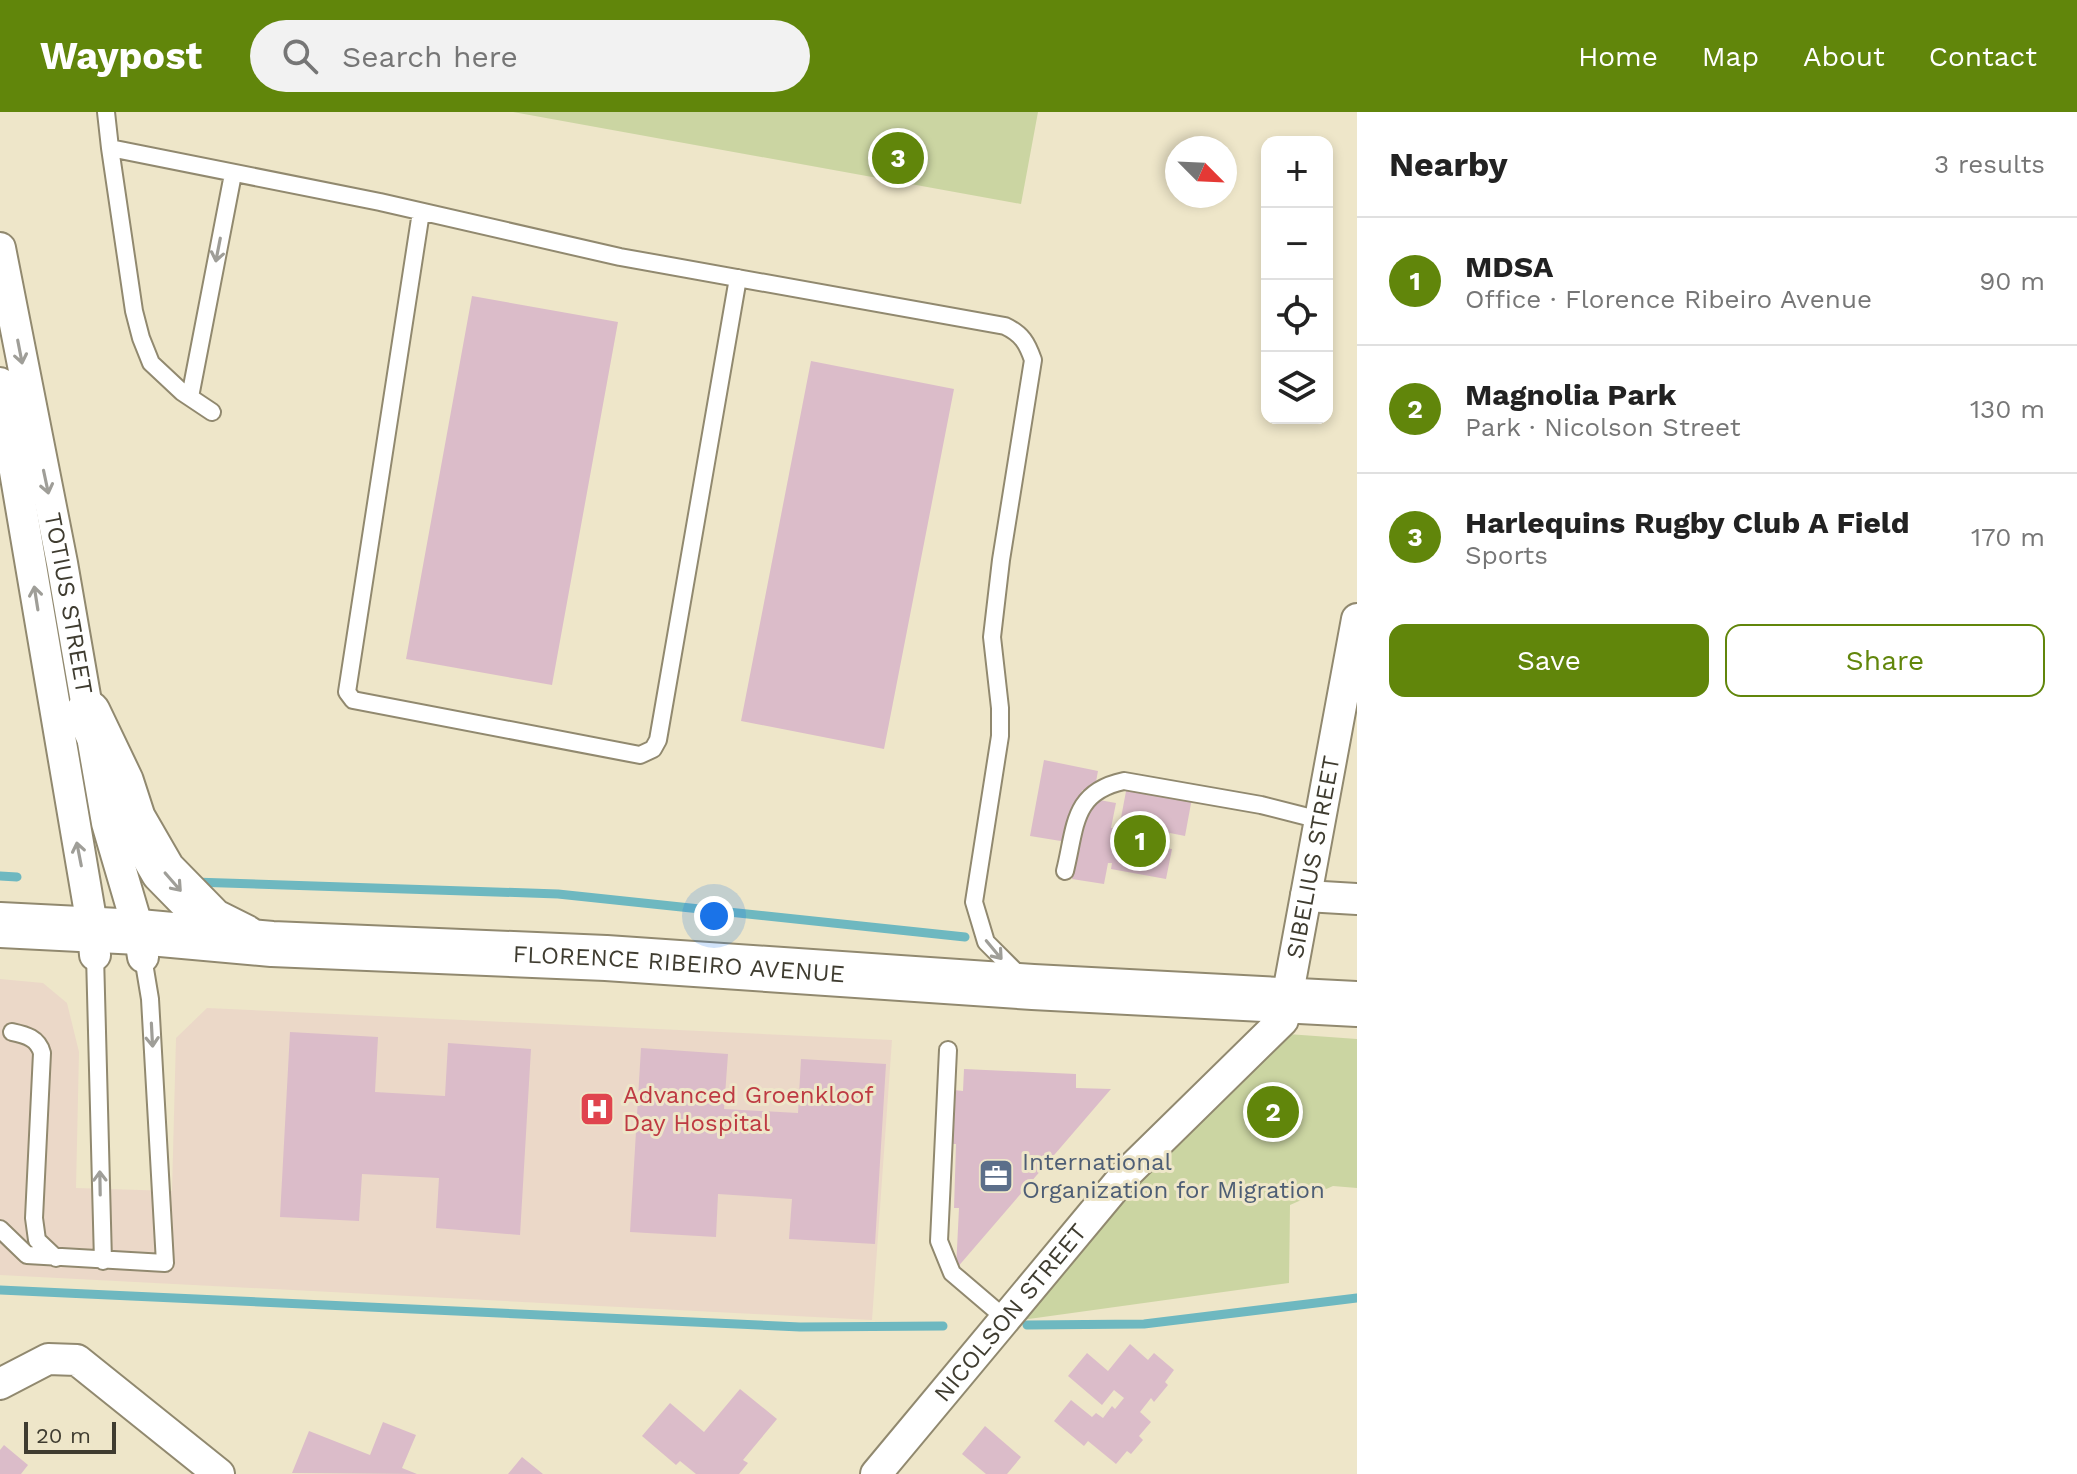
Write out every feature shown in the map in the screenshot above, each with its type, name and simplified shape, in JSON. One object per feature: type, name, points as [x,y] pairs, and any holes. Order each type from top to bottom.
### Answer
[{"type":"main road","points":[[88,713],[121,782],[133,819],[163,871],[212,921],[241,936],[272,944]]},
{"type":"main road","name":"FLORENCE RIBEIRO AVENUE","points":[[0,925],[94,943]]},
{"type":"main road","name":"FLORENCE RIBEIRO AVENUE","points":[[0,951],[94,943],[141,945],[1033,1010],[1286,1010],[1357,1004]]},
{"type":"main road","name":"FLORENCE RIBEIRO AVENUE","points":[[141,945],[272,944],[606,958],[1033,987],[1286,1010],[1357,1026]]},
{"type":"street","name":"TOTIUS STREET","points":[[0,248],[62,563],[107,823],[141,945]]},
{"type":"street","name":"TOTIUS STREET","points":[[0,383],[94,943]]},
{"type":"street","name":"SIBELIUS STREET","points":[[1286,1010],[1357,619]]},
{"type":"street","points":[[1306,896],[1357,899]]},
{"type":"street","name":"NICOLSON STREET","points":[[876,1474],[1125,1175],[1286,1010]]},
{"type":"street","points":[[0,1384],[48,1359],[77,1360],[219,1474]]},
{"type":"lane","points":[[106,112],[134,311],[141,338],[151,363],[212,412]]},
{"type":"lane","points":[[110,148],[421,212],[620,257],[1005,326],[1016,331],[1027,343],[1033,360],[992,637],[1000,736],[974,902],[986,942],[1033,987]]},
{"type":"lane","points":[[190,397],[233,174]]},
{"type":"lane","points":[[421,212],[347,692],[353,700],[640,755],[653,749],[658,740],[738,278]]},
{"type":"lane","points":[[1065,871],[1087,797],[1106,785],[1124,781],[1261,805],[1320,820]]},
{"type":"lane","points":[[94,943],[103,1261]]},
{"type":"lane","points":[[0,1229],[27,1255],[165,1263],[150,999],[141,945]]},
{"type":"lane","points":[[12,1032],[28,1036],[40,1044],[42,1053],[34,1218],[37,1240],[56,1258]]},
{"type":"lane","points":[[948,1050],[939,1241],[952,1273],[1006,1319]]},
{"type":"shaded area","points":[[0,979],[43,983],[67,1003],[79,1052],[76,1188],[172,1191],[176,1038],[207,1008],[892,1040],[872,1320],[0,1275]]},
{"type":"green space","points":[[513,112],[1038,112],[1021,204]]},
{"type":"green space","points":[[1261,1032],[1357,1039],[1357,1188],[1333,1186],[1290,1205],[1289,1283],[999,1323]]},
{"type":"building","points":[[472,296],[618,322],[552,685],[406,659]]},
{"type":"building","points":[[811,361],[954,389],[884,749],[741,721]]},
{"type":"building","points":[[1044,760],[1098,771],[1094,792],[1082,790],[1076,823],[1067,842],[1030,836]]},
{"type":"building","points":[[1127,786],[1192,798],[1185,836],[1165,832],[1162,848],[1172,849],[1166,879],[1111,869],[1112,863],[1108,863],[1104,884],[1072,879],[1088,798],[1116,803],[1111,828],[1114,828],[1112,838],[1117,839]]},
{"type":"building","points":[[290,1032],[378,1037],[375,1092],[445,1096],[448,1043],[531,1049],[520,1235],[436,1228],[439,1178],[362,1174],[359,1221],[280,1217]]},
{"type":"building","points":[[641,1048],[728,1054],[724,1109],[798,1113],[801,1059],[886,1064],[875,1244],[789,1239],[792,1199],[718,1194],[716,1237],[630,1232]]},
{"type":"building","name":"International Organization for Migration","points":[[964,1069],[1076,1074],[1076,1088],[1111,1089],[956,1269],[959,1208],[954,1208],[956,1144],[951,1144],[954,1090],[963,1091]]},
{"type":"building","points":[[1130,1344],[1148,1360],[1154,1353],[1174,1370],[1165,1382],[1168,1385],[1154,1402],[1151,1398],[1140,1412],[1151,1422],[1139,1436],[1143,1440],[1131,1454],[1127,1451],[1116,1464],[1088,1441],[1084,1446],[1054,1421],[1071,1400],[1092,1417],[1096,1413],[1103,1418],[1112,1406],[1115,1409],[1124,1398],[1114,1390],[1102,1405],[1068,1376],[1087,1353],[1108,1371]]},
{"type":"building","points":[[740,1389],[777,1419],[743,1460],[748,1463],[739,1474],[696,1474],[680,1461],[676,1465],[642,1436],[670,1403],[704,1432]]},
{"type":"building","points":[[383,1422],[416,1435],[402,1468],[417,1474],[292,1473],[309,1431],[370,1455]]},
{"type":"building","points":[[985,1426],[1021,1457],[1007,1474],[986,1474],[962,1454]]},
{"type":"building","points":[[4,1445],[28,1465],[21,1474],[0,1474],[0,1450]]},
{"type":"building","points":[[522,1457],[543,1474],[508,1474]]},
{"type":"waterway","points":[[0,876],[17,877]]},
{"type":"waterway","points":[[193,882],[558,894],[965,937]]},
{"type":"waterway","points":[[0,1290],[800,1327],[943,1326]]},
{"type":"waterway","points":[[1027,1325],[1144,1324],[1357,1298]]},
{"type":"place","name":"Harlequins Rugby Club A Field","points":[[898,158]]},
{"type":"place","name":"MDSA","points":[[1140,841]]},
{"type":"place","name":"Advanced Groenkloof Day Hospital","points":[[597,1109]]},
{"type":"place","name":"Magnolia Park","points":[[1273,1112]]},
{"type":"place","name":"International Organization for Migration","points":[[996,1176]]}]
